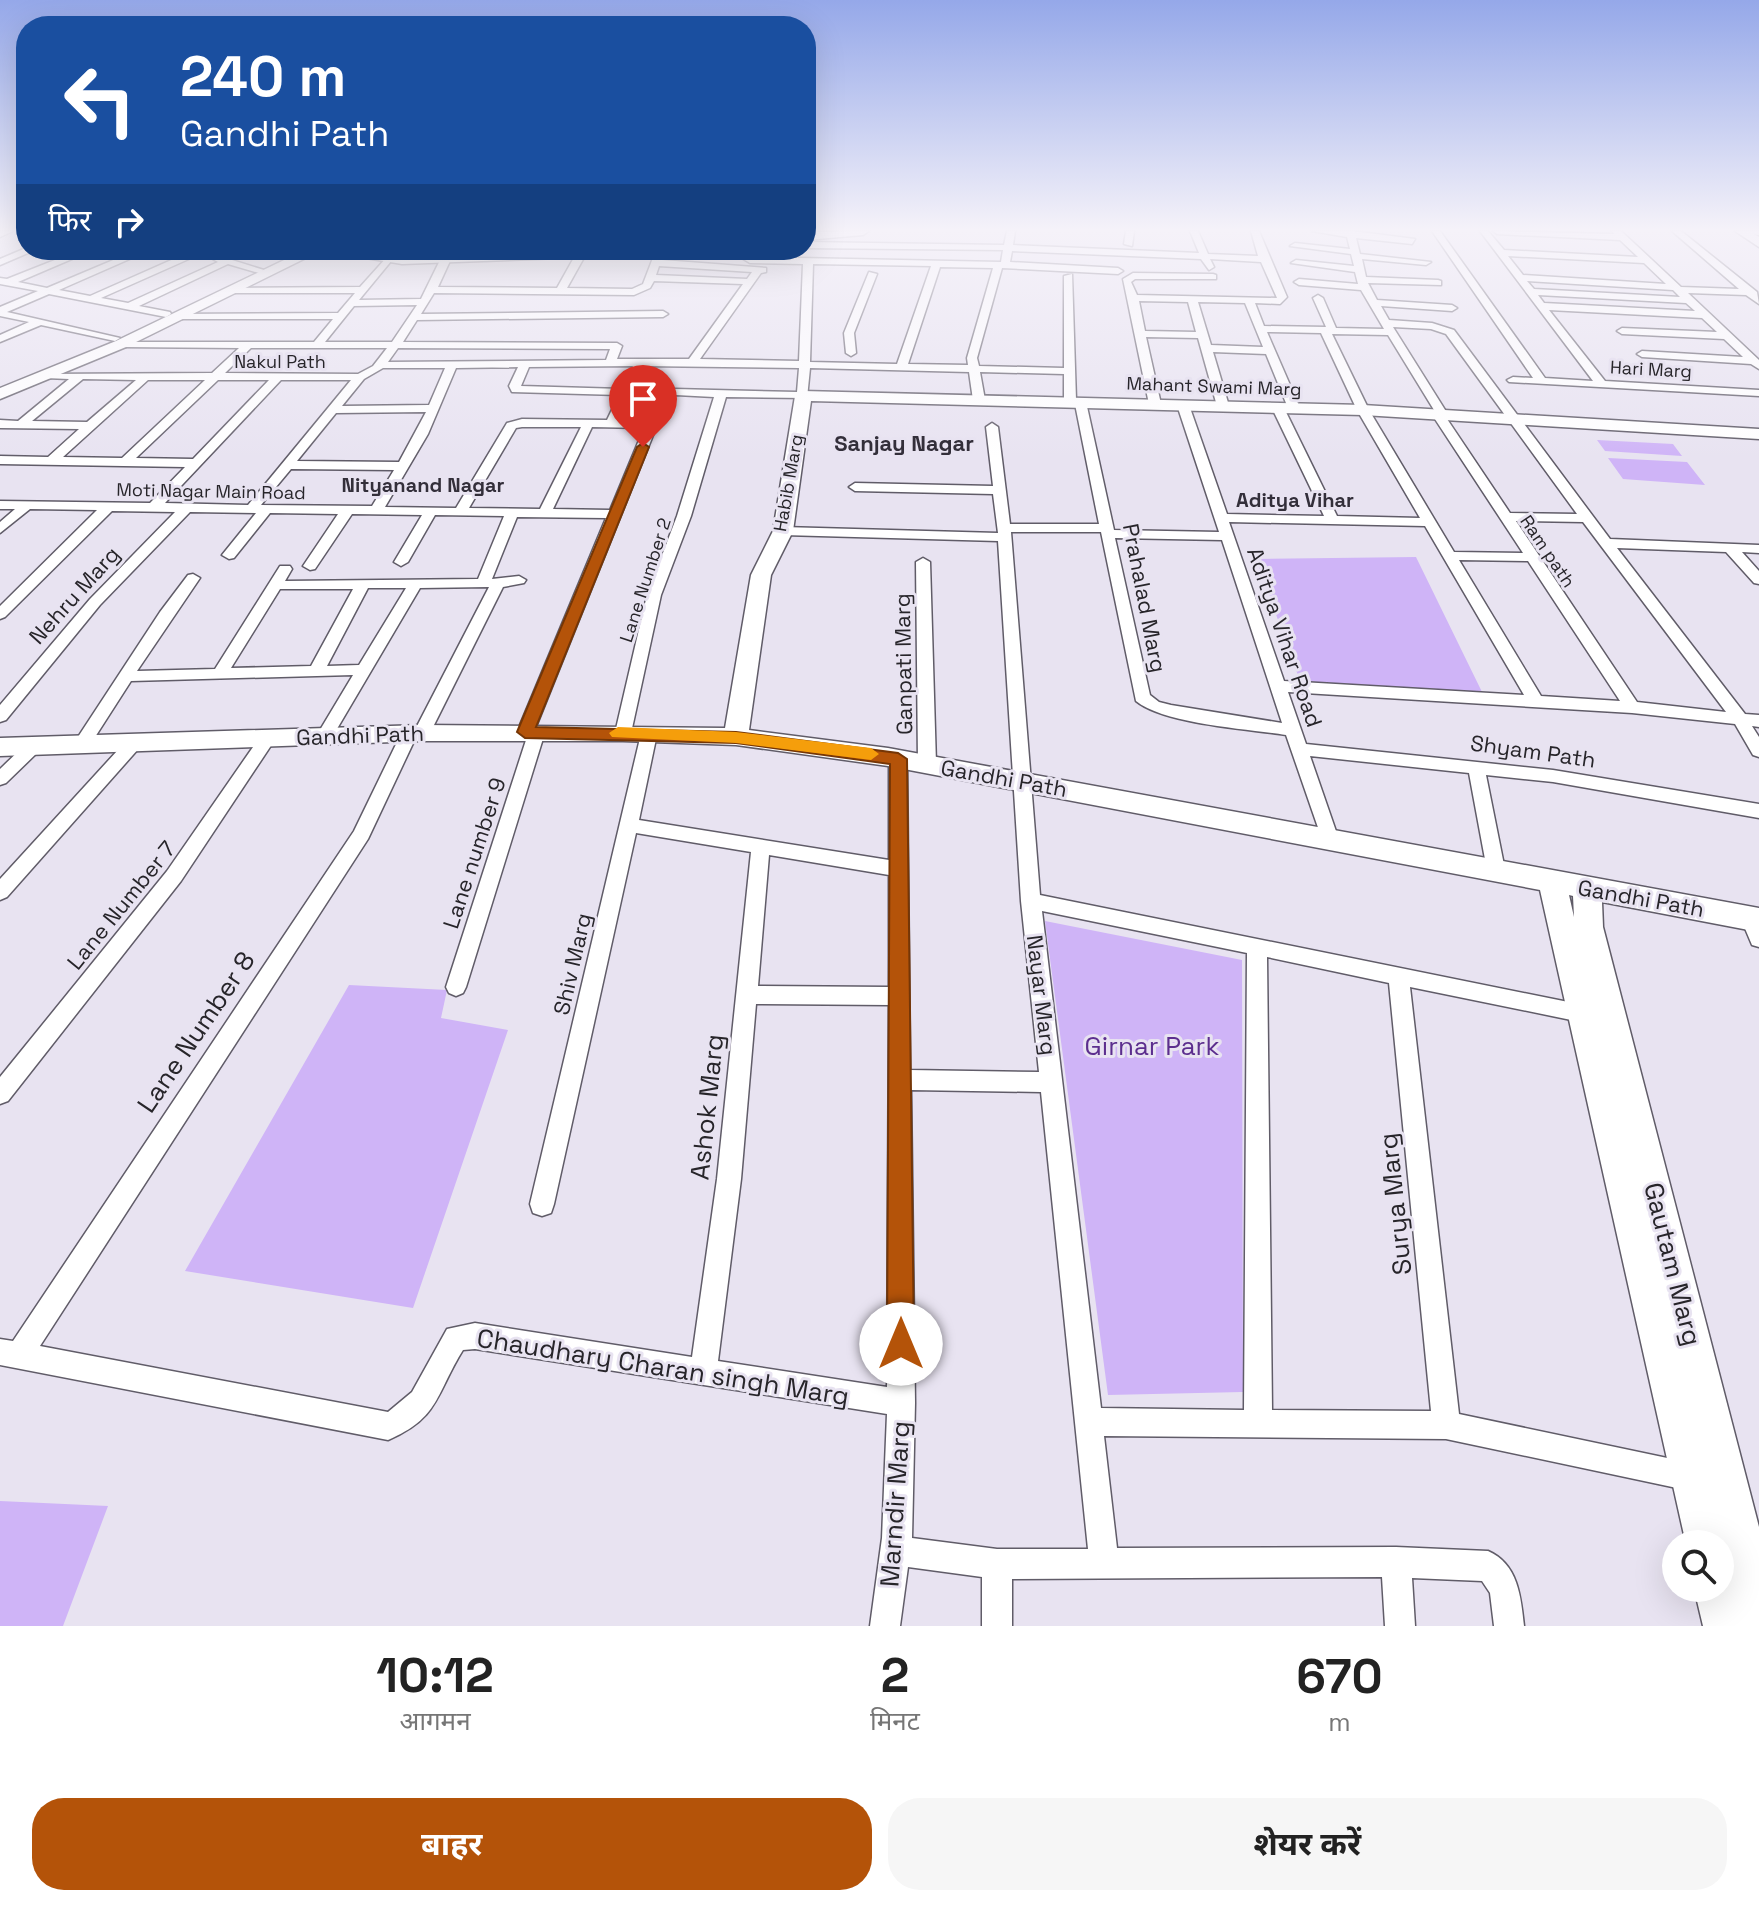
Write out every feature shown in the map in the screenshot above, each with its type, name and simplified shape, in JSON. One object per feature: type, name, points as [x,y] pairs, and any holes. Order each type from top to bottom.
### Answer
[{"type":"street","points":[[128,307],[172,315],[340,316]]},
{"type":"street","points":[[0,394],[49,376],[188,307]]},
{"type":"street","points":[[172,315],[192,307]]},
{"type":"street","points":[[317,345],[348,307]]},
{"type":"street","name":"Nakul Path","points":[[49,376],[360,377],[380,365],[419,307]]},
{"type":"street","points":[[610,362],[633,307]]},
{"type":"street","points":[[692,362],[729,307]]},
{"type":"street","name":"Habib Marg","points":[[736,737],[761,575],[783,531],[803,396],[806,307]]},
{"type":"street","points":[[851,353],[849,333],[859,307]]},
{"type":"street","points":[[902,366],[922,307]]},
{"type":"street","points":[[979,400],[973,369],[974,349],[988,307]]},
{"type":"street","name":"Prahalad Marg","points":[[1069,307],[1069,371],[1109,531],[1142,697],[1153,706],[1171,711],[1293,730]]},
{"type":"street","points":[[1135,307],[1155,404]]},
{"type":"street","points":[[1194,307],[1223,406]]},
{"type":"street","points":[[1251,307],[1271,351],[1286,408],[1332,519]]},
{"type":"street","points":[[1321,307],[1363,410],[1536,702]]},
{"type":"street","name":"Ram path","points":[[1376,307],[1504,517],[1632,707]]},
{"type":"street","points":[[1435,307],[1452,308]]},
{"type":"street","points":[[1489,307],[1541,381]]},
{"type":"street","points":[[1541,307],[1601,384]]},
{"type":"street","points":[[1559,307],[1705,315]]},
{"type":"street","points":[[1697,307],[1756,363]]},
{"type":"street","points":[[1604,309],[1651,365]]},
{"type":"street","points":[[0,312],[118,341],[248,345],[392,345],[622,330],[663,314]]},
{"type":"street","points":[[412,317],[622,330]]},
{"type":"street","points":[[0,339],[39,322]]},
{"type":"street","points":[[1262,329],[1432,326],[1450,332],[1511,418],[1740,719],[1759,751]]},
{"type":"street","points":[[1622,331],[1727,336]]},
{"type":"street","points":[[1140,334],[1202,335]]},
{"type":"street","points":[[0,387],[118,341]]},
{"type":"street","points":[[125,462],[248,345]]},
{"type":"street","points":[[1206,348],[1271,351]]},
{"type":"street","points":[[1642,354],[1756,363]]},
{"type":"street","points":[[611,424],[640,362]]},
{"type":"street","points":[[380,365],[692,362],[1069,371]]},
{"type":"street","points":[[525,363],[516,390],[626,392]]},
{"type":"street","points":[[376,510],[405,466],[435,408],[452,364]]},
{"type":"street","points":[[20,425],[79,377]]},
{"type":"street","points":[[229,555],[289,465],[360,377]]},
{"type":"street","points":[[1661,377],[1670,388]]},
{"type":"street","points":[[51,461],[144,378]]},
{"type":"street","points":[[153,508],[276,379]]},
{"type":"street","name":"Hari Marg","points":[[1513,380],[1759,393]]},
{"type":"street","name":"Mahant Swami Marg","points":[[667,393],[1363,410],[1759,434]]},
{"type":"street","name":"Lane number 9","points":[[456,987],[531,732],[614,514],[663,396],[667,393]]},
{"type":"street","name":"Lane Number 2","points":[[623,733],[654,595],[684,516],[721,394]]},
{"type":"street","name":"Aditya Vihar Road","points":[[1183,405],[1329,837]]},
{"type":"street","points":[[333,410],[435,408]]},
{"type":"street","points":[[461,511],[511,426],[522,423],[652,424]]},
{"type":"street","points":[[0,424],[90,426]]},
{"type":"street","points":[[545,512],[588,424]]},
{"type":"street","name":"Nayar Marg","points":[[992,427],[1004,532],[1031,901],[1104,1562]]},
{"type":"street","points":[[0,460],[195,463]]},
{"type":"street","points":[[289,465],[405,466]]},
{"type":"street","points":[[855,487],[997,490]]},
{"type":"street","name":"Moti Nagar Main Road","points":[[0,505],[614,514]]},
{"type":"street","points":[[0,529],[26,506]]},
{"type":"street","points":[[0,614],[108,507]]},
{"type":"street","name":"Nehru Marg","points":[[0,716],[95,602],[186,508]]},
{"type":"street","points":[[310,566],[347,511]]},
{"type":"street","points":[[401,562],[431,511]]},
{"type":"street","name":"Lane Number 8","points":[[9,1354],[362,834],[491,582],[512,512]]},
{"type":"street","points":[[1504,517],[1587,518]]},
{"type":"street","points":[[1221,518],[1430,522]]},
{"type":"street","points":[[783,531],[1109,531],[1226,536]]},
{"type":"street","points":[[1607,543],[1759,549]]},
{"type":"street","points":[[1731,549],[1759,580]]},
{"type":"street","points":[[1451,556],[1530,557]]},
{"type":"street","name":"Ganpati Marg","points":[[923,562],[927,764]]},
{"type":"street","points":[[220,674],[285,569]]},
{"type":"street","points":[[82,744],[165,615],[193,578]]},
{"type":"street","points":[[275,585],[519,580]]},
{"type":"street","points":[[325,735],[416,583]]},
{"type":"street","points":[[316,671],[363,584]]},
{"type":"street","points":[[127,676],[362,670]]},
{"type":"street","points":[[1279,686],[1632,707],[1759,721]]},
{"type":"street","name":"Gandhi Path","points":[[0,747],[325,735],[531,732],[736,737],[898,759],[1329,837],[1496,870],[1571,900],[1756,926]]},
{"type":"street","name":"Shiv Marg","points":[[542,1204],[649,734]]},
{"type":"street","name":"Lane Number 7","points":[[0,1094],[193,853],[230,801],[268,738]]},
{"type":"street","points":[[0,892],[134,743]]},
{"type":"street","points":[[0,779],[34,746]]},
{"type":"street","name":"Shyam Path","points":[[1300,749],[1553,776],[1759,811]]},
{"type":"street","name":"Marndir Marg","points":[[885,1626],[896,1551],[901,1403],[898,759]]},
{"type":"street","points":[[1476,767],[1496,870]]},
{"type":"street","points":[[628,825],[897,869]]},
{"type":"street","name":"Ashok Marg","points":[[703,1372],[729,1179],[761,846]]},
{"type":"street","name":"Gautam Marg","points":[[1571,900],[1581,1013],[1691,1477],[1718,1530]]},
{"type":"street","name":"Gautam Marg","points":[[1571,900],[1725,1530]]},
{"type":"street","points":[[1031,901],[1581,1013]]},
{"type":"street","points":[[1257,947],[1258,1425]]},
{"type":"street","name":"Surya Marg","points":[[1399,977],[1446,1425]]},
{"type":"street","points":[[746,995],[898,996]]},
{"type":"street","points":[[899,1080],[1053,1082]]},
{"type":"street","name":"Chaudhary Charan singh Marg","points":[[9,1354],[388,1426],[405,1421],[421,1404],[445,1353],[456,1338],[475,1336],[901,1403]]},
{"type":"street","points":[[1087,1422],[1446,1425],[1691,1477]]},
{"type":"street","points":[[896,1551],[997,1564],[1396,1562],[1488,1566],[1499,1575],[1505,1587],[1509,1626]]},
{"type":"street","points":[[1396,1562],[1400,1626]]},
{"type":"street","name":"Gautam Marg","points":[[1734,1563],[1759,1612]]},
{"type":"street","points":[[997,1564],[997,1626]]},
{"type":"street","name":"Gautam Marg","points":[[1725,1626],[1728,1602]]},
{"type":"green space","points":[[1597,440],[1673,444],[1682,456],[1605,451]]},
{"type":"green space","points":[[1608,458],[1687,462],[1705,485],[1623,479]]},
{"type":"green space","points":[[1416,557],[1482,692],[1300,681],[1256,559]]},
{"type":"green space","name":"Girnar Park","points":[[1045,921],[1242,960],[1243,1392],[1108,1395]]},
{"type":"green space","points":[[349,985],[447,990],[441,1018],[508,1030],[413,1308],[185,1271]]},
{"type":"green space","points":[[0,1501],[108,1506],[63,1626],[0,1626]]},
{"type":"slow traffic","points":[[618,733],[736,737],[871,754]]},
{"type":"district","name":"Sanjay Nagar","points":[[904,443]]},
{"type":"district","name":"Nityanand Nagar","points":[[423,485]]},
{"type":"district","name":"Aditya Vihar","points":[[1295,500]]},
{"type":"route","points":[[643,447],[525,732],[736,737],[898,759],[901,1344]]}]
